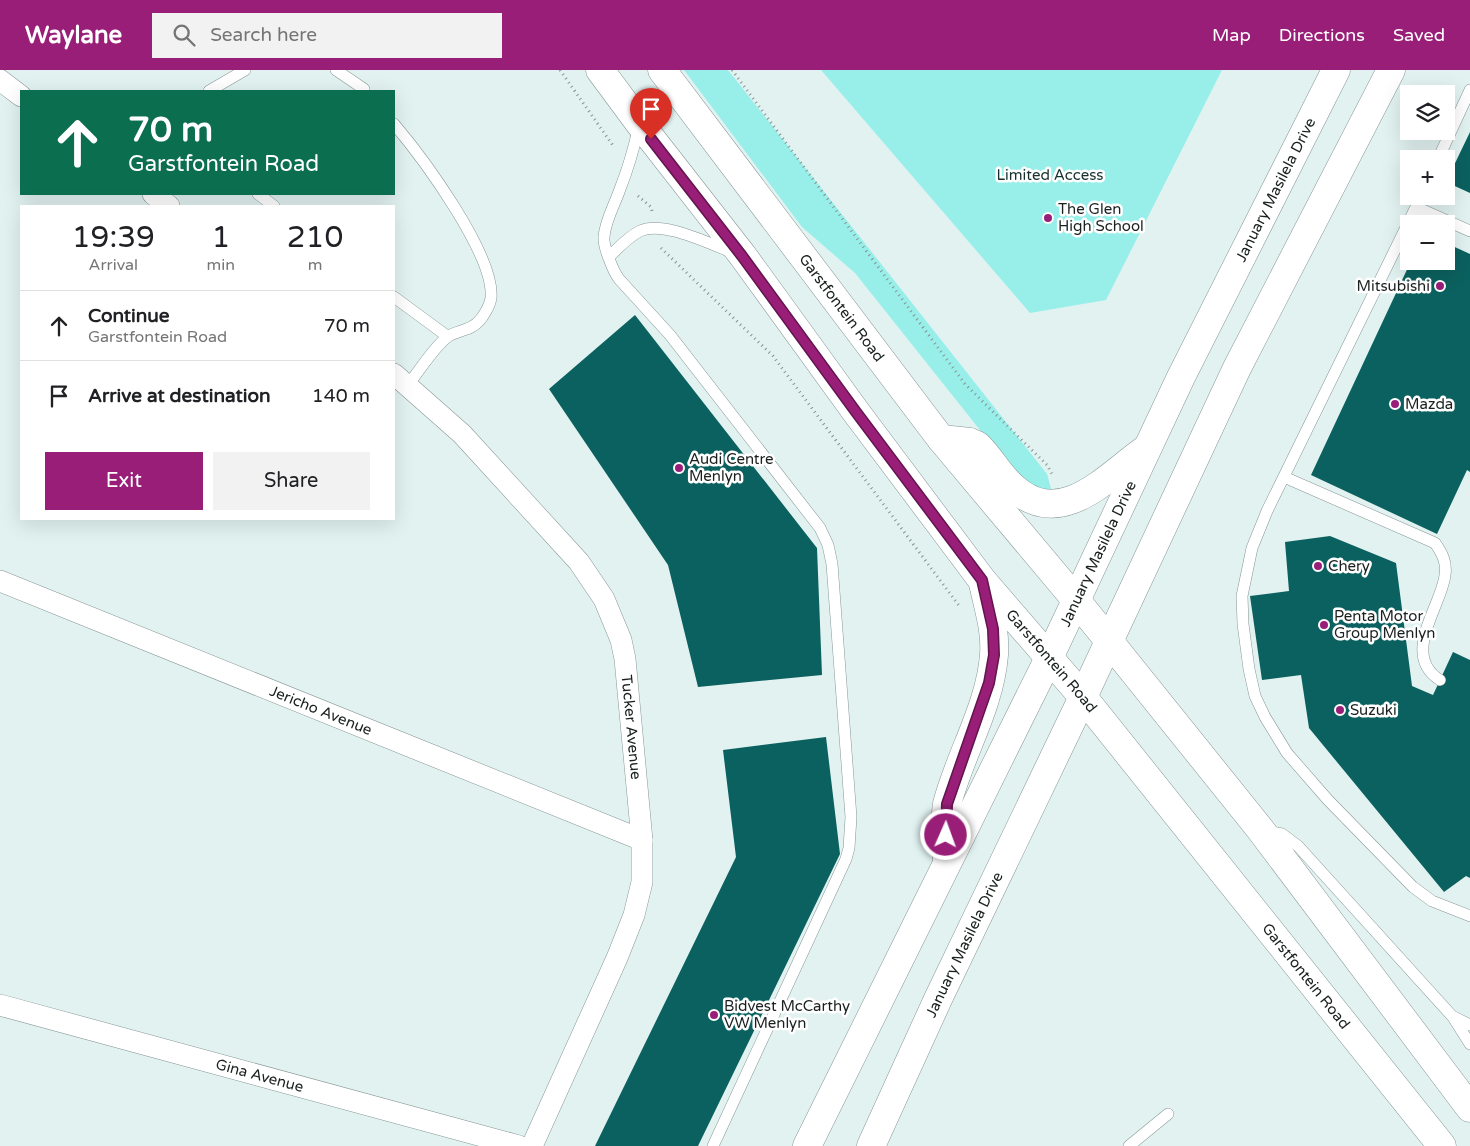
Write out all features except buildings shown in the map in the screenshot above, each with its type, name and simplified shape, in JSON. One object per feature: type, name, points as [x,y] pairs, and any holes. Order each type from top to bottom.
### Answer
[{"type":"main road","name":"Garstfontein Road","points":[[600,70],[742,256],[982,580],[1083,697],[1442,1146]]},
{"type":"main road","name":"Garstfontein Road","points":[[662,70],[941,439],[1110,641],[1260,829],[1470,1108]]},
{"type":"main road","name":"January Masilela Drive","points":[[807,1146],[1049,658],[1181,377],[1336,70]]},
{"type":"main road","name":"January Masilela Drive","points":[[871,1146],[938,999],[1110,641],[1237,368],[1391,70]]},
{"type":"main road","points":[[941,439],[970,442],[977,445],[1010,485],[1025,496],[1050,503],[1063,502],[1086,495],[1149,446]]},
{"type":"main road","points":[[947,863],[945,821],[947,804],[989,683],[994,655],[993,629],[982,580]]},
{"type":"main road","points":[[1419,1116],[1430,1146]]},
{"type":"street","points":[[0,80],[20,95]]},
{"type":"street","points":[[153,195],[168,205]]},
{"type":"street","name":"Tucker Avenue","points":[[401,380],[462,434],[579,562],[604,599],[620,640],[625,659],[642,840],[642,882],[634,915],[617,958],[532,1146]]},
{"type":"street","name":"Jericho Avenue","points":[[0,581],[642,840]]},
{"type":"street","name":"Gina Avenue","points":[[0,1005],[519,1146]]},
{"type":"lane","points":[[212,90],[245,70]]},
{"type":"lane","points":[[336,70],[366,90]]},
{"type":"lane","points":[[351,70],[366,90]]},
{"type":"lane","points":[[1442,150],[1470,90]]},
{"type":"lane","points":[[640,124],[623,182],[604,233],[605,248],[610,256],[613,271],[619,279],[670,335],[820,528],[828,544],[832,564],[851,818],[849,848],[713,1146]]},
{"type":"lane","points":[[395,125],[428,170],[476,243],[489,278],[491,299],[479,322],[461,332],[447,336],[401,380]]},
{"type":"lane","points":[[259,195],[273,205]]},
{"type":"lane","points":[[1417,205],[1267,510],[1252,548],[1242,596],[1243,624],[1255,696],[1265,717],[1287,753],[1369,843],[1413,887],[1432,901],[1470,916]]},
{"type":"lane","points":[[1423,205],[1470,231]]},
{"type":"lane","points":[[610,256],[632,236],[643,230],[655,228],[673,231],[742,256]]},
{"type":"lane","points":[[395,298],[447,336]]},
{"type":"lane","points":[[1284,477],[1435,543],[1444,555],[1446,574],[1439,596],[1429,617],[1424,650],[1426,668],[1440,680]]},
{"type":"lane","points":[[1260,829],[1282,834],[1298,846],[1452,1016],[1470,1044]]},
{"type":"lane","points":[[1452,1016],[1470,1025]]},
{"type":"lane","points":[[1129,1146],[1168,1114]]},
{"type":"path","points":[[560,70],[615,148],[615,176],[651,207],[659,246],[773,356],[962,610]]},
{"type":"path","points":[[732,70],[965,384],[1047,465],[1063,502]]},
{"type":"green space","points":[[684,70],[728,70],[1047,474],[1052,492],[1027,489],[855,273],[802,227]]},
{"type":"green space","name":"Limited Access","points":[[821,70],[1222,70],[1106,300],[1030,313]]},
{"type":"place","name":"The Glen High School","points":[[1048,218]]},
{"type":"place","name":"Mitsubishi","points":[[1440,286]]},
{"type":"place","name":"Mazda","points":[[1395,404]]},
{"type":"place","name":"Audi Centre Menlyn","points":[[679,468]]},
{"type":"place","name":"Chery","points":[[1318,566]]},
{"type":"place","name":"Penta Motor Group Menlyn","points":[[1324,625]]},
{"type":"place","name":"Suzuki","points":[[1340,710]]},
{"type":"place","name":"Bidvest McCarthy VW Menlyn","points":[[714,1015]]},
{"type":"route","points":[[651,139],[742,256],[982,580],[993,629],[994,655],[989,683],[947,804],[946,835]]}]
